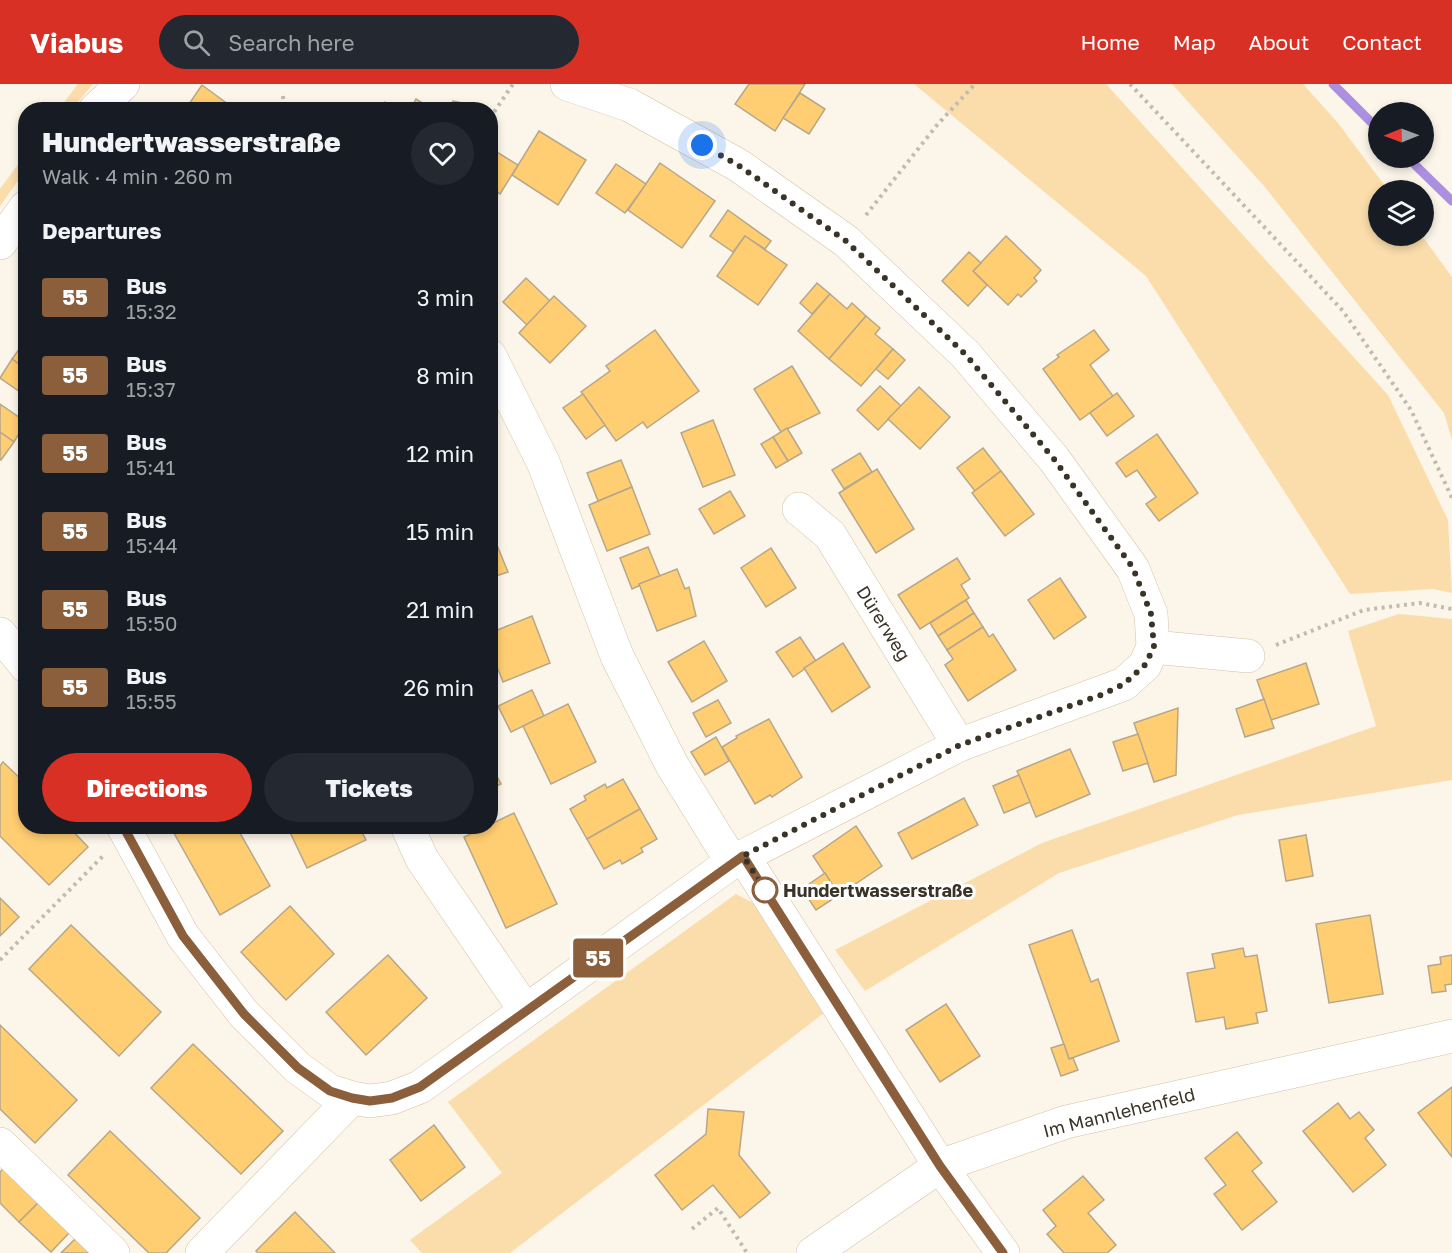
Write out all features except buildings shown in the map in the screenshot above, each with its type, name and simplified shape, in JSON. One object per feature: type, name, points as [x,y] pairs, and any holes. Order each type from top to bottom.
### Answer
[{"type":"street","points":[[104,102],[123,84]]},
{"type":"street","points":[[126,834],[183,936],[244,1014],[298,1068],[330,1091],[370,1101],[392,1098],[420,1087],[738,859],[960,745],[1101,695],[1124,684],[1145,665],[1154,647],[1151,614],[1133,568],[1054,459],[965,354],[846,241],[738,165],[629,105],[567,84]]},
{"type":"street","points":[[0,243],[18,218]]},
{"type":"street","points":[[498,372],[543,462],[617,656],[672,765],[738,859],[940,1166],[1003,1253]]},
{"type":"street","name":"Dürerweg","points":[[799,509],[830,535],[960,745]]},
{"type":"street","points":[[0,634],[18,656]]},
{"type":"street","points":[[1154,647],[1248,656]]},
{"type":"street","points":[[411,834],[422,859],[525,1010]]},
{"type":"street","name":"Im Mannlehenfeld","points":[[813,1253],[940,1166],[1066,1122],[1452,1036]]},
{"type":"street","points":[[202,1253],[352,1098]]},
{"type":"street","points":[[0,1144],[113,1253]]},
{"type":"path","points":[[498,106],[513,84]]},
{"type":"path","points":[[846,241],[937,125],[975,84]]},
{"type":"path","points":[[1130,84],[1343,310],[1411,410],[1452,498]]},
{"type":"path","points":[[283,96],[283,102]]},
{"type":"path","points":[[1248,656],[1364,610],[1420,603],[1452,609]]},
{"type":"path","points":[[0,960],[120,834]]},
{"type":"path","points":[[692,1229],[718,1208],[747,1253]]},
{"type":"shaded area","points":[[78,84],[93,84],[78,102],[64,102]]},
{"type":"shaded area","points":[[914,84],[1106,84],[1388,395],[1448,520],[1452,593],[1433,589],[1350,594],[1146,276]]},
{"type":"shaded area","points":[[1172,84],[1303,84],[1338,123],[1368,163],[1368,168],[1372,168],[1381,180],[1368,180],[1368,246],[1429,246],[1452,277],[1452,440],[1444,413],[1264,186]]},
{"type":"shaded area","points":[[18,165],[18,181],[0,206],[0,189]]},
{"type":"shaded area","points":[[1399,614],[1452,619],[1452,780],[1238,815],[1059,873],[865,991],[835,950],[1042,843],[1376,726],[1348,631]]},
{"type":"shaded area","points":[[736,894],[759,906],[824,1013],[510,1253],[422,1253],[410,1240],[502,1173],[448,1102]]},
{"type":"waterway","points":[[1333,84],[1368,119]]},
{"type":"waterway","points":[[1418,168],[1452,201]]},
{"type":"bus line","name":"55","points":[[127,834],[183,936],[244,1014],[298,1068],[330,1091],[370,1101],[392,1098],[420,1087],[743,856],[940,1166],[1003,1253]]},
{"type":"place","name":"Hundertwasserstraße","points":[[765,890]]},
{"type":"route","points":[[702,145],[738,165],[846,241],[965,354],[1054,459],[1133,568],[1151,614],[1154,647],[1145,665],[1124,684],[1101,695],[960,745],[743,856],[768,894],[765,890]]}]
